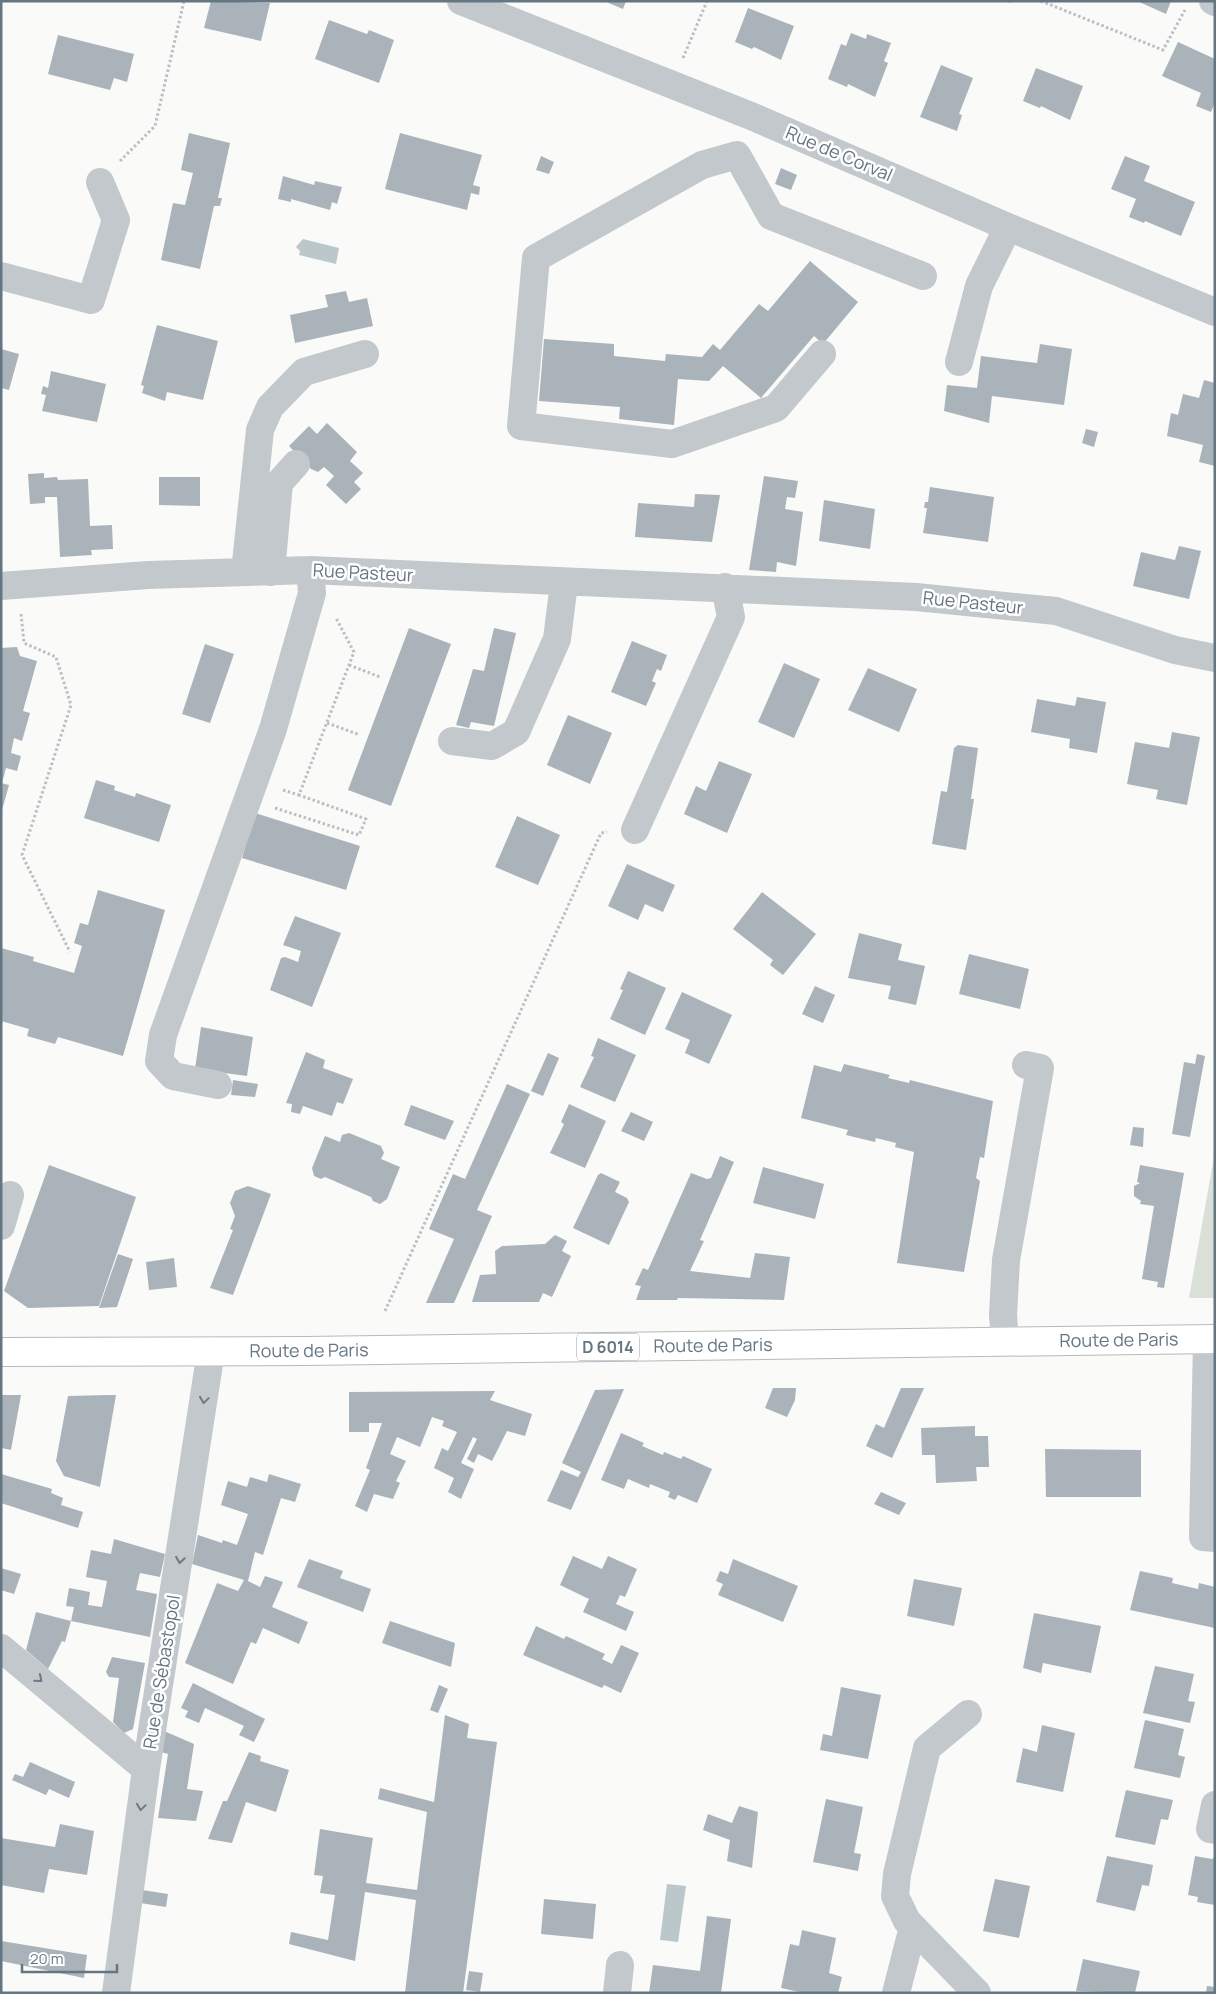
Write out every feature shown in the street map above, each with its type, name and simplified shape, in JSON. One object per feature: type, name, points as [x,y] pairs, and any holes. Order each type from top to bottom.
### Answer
[{"type":"main road","name":"Route de Paris","points":[[1,1352],[1211,1339]]},
{"type":"street","name":"Rue de Corval","points":[[461,1],[514,11],[671,84],[752,116],[1008,227],[1215,312]]},
{"type":"street","points":[[737,155],[752,116]]},
{"type":"street","points":[[737,155],[771,216],[923,276]]},
{"type":"street","points":[[737,155],[702,165],[536,258],[521,426],[672,444],[776,408],[822,354]]},
{"type":"street","points":[[1,276],[91,300],[116,220],[100,182]]},
{"type":"street","points":[[959,362],[979,286],[1008,227]]},
{"type":"street","points":[[258,572],[260,430],[270,407],[304,372],[365,354]]},
{"type":"street","points":[[258,572],[279,483],[296,464]]},
{"type":"street","name":"Rue Pasteur","points":[[10,585],[148,575],[258,572],[311,581],[564,583],[725,587],[916,596],[1056,611],[1175,650],[1215,658]]},
{"type":"street","points":[[218,1085],[173,1076],[159,1061],[163,1035],[273,729],[311,581]]},
{"type":"street","points":[[452,740],[492,746],[516,732],[558,639],[564,583]]},
{"type":"street","points":[[635,830],[732,618],[725,587]]},
{"type":"street","points":[[1005,1341],[1003,1315],[1006,1260],[1040,1068],[1026,1065]]},
{"type":"street","points":[[1,1226],[10,1195]]},
{"type":"street","points":[[1211,1339],[1203,1537],[1215,1538]]},
{"type":"street","name":"Rue de Sébastopol","points":[[116,1993],[146,1769],[211,1351]]},
{"type":"street","points":[[1,1648],[146,1769]]},
{"type":"street","points":[[968,1714],[927,1748],[897,1874],[895,1896],[907,1921],[977,1993]]},
{"type":"street","points":[[1215,1805],[1210,1830],[1215,1830]]},
{"type":"street","points":[[896,1993],[913,1927]]},
{"type":"street","points":[[617,1993],[620,1965]]},
{"type":"path","points":[[100,182],[155,126],[184,1]]},
{"type":"path","points":[[671,84],[707,1]]},
{"type":"path","points":[[1041,1],[1163,50],[1190,1]]},
{"type":"path","points":[[299,795],[354,652],[326,598],[311,581]]},
{"type":"path","points":[[10,585],[24,643],[56,657],[71,705],[22,855],[70,952]]},
{"type":"path","points":[[349,665],[380,677]]},
{"type":"path","points":[[326,723],[360,735]]},
{"type":"path","points":[[270,806],[360,835],[366,819],[276,788]]},
{"type":"path","points":[[385,1312],[601,832],[635,830]]},
{"type":"shaded area","points":[[303,239],[339,248],[336,264],[299,255],[300,251],[296,247]]},
{"type":"shaded area","points":[[1215,1151],[1215,1298],[1189,1298]]},
{"type":"shaded area","points":[[667,1884],[686,1886],[678,1942],[660,1940]]},
{"type":"building","points":[[211,1],[270,3],[261,41],[204,28]]},
{"type":"building","points":[[604,1],[626,1],[623,9]]},
{"type":"building","points":[[1137,1],[1171,1],[1166,14]]},
{"type":"building","points":[[748,8],[794,26],[781,60],[754,47],[752,49],[735,42]]},
{"type":"building","points":[[329,20],[367,34],[369,30],[394,40],[379,83],[315,59]]},
{"type":"building","points":[[851,33],[866,39],[867,34],[891,43],[884,61],[888,63],[875,97],[848,84],[847,87],[828,79],[841,44],[846,46]]},
{"type":"building","points":[[58,35],[134,54],[127,82],[114,78],[110,90],[48,74]]},
{"type":"building","points":[[1178,42],[1215,59],[1215,102],[1211,112],[1196,106],[1201,93],[1162,76]]},
{"type":"building","points":[[941,65],[973,78],[959,114],[962,115],[957,131],[920,117]]},
{"type":"building","points":[[1036,68],[1083,86],[1070,120],[1041,106],[1040,108],[1023,101]]},
{"type":"building","points":[[189,133],[230,143],[218,198],[222,198],[220,206],[214,206],[200,269],[161,260],[173,203],[185,205],[193,173],[181,170]]},
{"type":"building","points":[[400,133],[482,155],[473,185],[480,187],[479,195],[471,193],[467,210],[385,189]]},
{"type":"building","points":[[541,156],[554,162],[549,174],[536,170]]},
{"type":"building","points":[[1125,156],[1150,166],[1144,181],[1195,202],[1181,236],[1145,221],[1144,223],[1129,217],[1136,199],[1111,189]]},
{"type":"building","points":[[781,168],[797,175],[791,190],[775,184]]},
{"type":"building","points":[[283,176],[314,185],[315,181],[342,187],[337,204],[332,202],[330,210],[291,199],[291,202],[278,199]]},
{"type":"building","points":[[810,261],[858,302],[823,344],[814,336],[761,398],[723,366],[709,381],[678,379],[674,425],[619,419],[620,407],[539,401],[544,339],[614,344],[614,356],[665,361],[666,354],[702,357],[713,344],[720,350],[759,304],[768,311]]},
{"type":"building","points":[[346,291],[349,302],[367,298],[373,326],[295,343],[290,315],[328,307],[325,295]]},
{"type":"building","points":[[157,325],[218,341],[203,400],[167,392],[165,401],[142,393],[144,386],[141,385]]},
{"type":"building","points":[[1040,344],[1072,349],[1064,405],[992,396],[989,423],[944,411],[947,385],[977,388],[981,356],[1037,363]]},
{"type":"building","points":[[1,349],[19,354],[9,390],[1,388]]},
{"type":"building","points":[[51,371],[106,384],[97,422],[42,411],[46,395],[41,394],[43,386],[48,388]]},
{"type":"building","points":[[1204,380],[1215,383],[1215,466],[1199,462],[1203,445],[1167,436],[1171,413],[1178,415],[1183,394],[1199,398]]},
{"type":"building","points":[[327,423],[357,452],[350,461],[363,473],[354,482],[361,489],[346,504],[326,485],[334,476],[324,467],[318,472],[311,469],[289,446],[309,426],[317,434]]},
{"type":"building","points":[[1086,429],[1098,432],[1094,447],[1082,443]]},
{"type":"building","points":[[44,473],[44,478],[57,477],[58,480],[88,479],[90,526],[112,525],[113,549],[91,550],[92,555],[60,557],[57,497],[45,497],[45,503],[30,504],[28,474]]},
{"type":"building","points":[[764,476],[798,481],[795,498],[787,497],[785,509],[803,512],[796,566],[777,562],[776,572],[749,570]]},
{"type":"building","points":[[159,477],[200,477],[200,506],[159,505]]},
{"type":"building","points":[[930,487],[994,497],[988,542],[923,533],[927,508],[924,508],[925,502],[928,502]]},
{"type":"building","points":[[695,494],[720,495],[712,542],[635,537],[638,503],[694,507]]},
{"type":"building","points":[[824,500],[875,509],[870,549],[819,541]]},
{"type":"building","points":[[1179,546],[1201,551],[1189,599],[1133,586],[1141,552],[1175,560]]},
{"type":"building","points":[[409,628],[451,644],[391,806],[348,790]]},
{"type":"building","points":[[494,628],[516,633],[494,726],[471,722],[469,728],[456,725],[473,669],[484,671]]},
{"type":"building","points":[[632,641],[667,655],[661,671],[657,669],[652,681],[656,683],[646,706],[611,692]]},
{"type":"building","points":[[205,644],[234,654],[210,723],[182,714]]},
{"type":"building","points":[[17,647],[20,656],[37,661],[23,711],[30,713],[22,741],[14,738],[11,753],[21,756],[17,771],[6,768],[2,783],[1,648]]},
{"type":"building","points":[[784,663],[820,679],[794,738],[758,722]]},
{"type":"building","points":[[868,668],[917,689],[899,732],[848,710]]},
{"type":"building","points":[[1077,697],[1106,702],[1097,753],[1069,748],[1070,739],[1031,732],[1037,699],[1075,706]]},
{"type":"building","points":[[568,715],[612,733],[590,784],[547,765]]},
{"type":"building","points":[[1172,732],[1200,737],[1187,805],[1156,799],[1158,790],[1127,784],[1135,742],[1169,748]]},
{"type":"building","points":[[958,745],[978,748],[971,799],[974,799],[966,850],[932,844],[941,791],[947,792],[954,748]]},
{"type":"building","points":[[719,761],[752,774],[727,833],[684,814],[696,786],[706,791]]},
{"type":"building","points":[[96,780],[115,786],[114,790],[135,797],[136,793],[171,805],[159,842],[84,818]]},
{"type":"building","points":[[1,783],[9,785],[2,810],[1,810]]},
{"type":"building","points":[[255,813],[360,846],[346,890],[242,858]]},
{"type":"building","points":[[517,816],[560,835],[538,885],[495,867]]},
{"type":"building","points":[[627,864],[675,885],[663,912],[645,904],[638,920],[608,906]]},
{"type":"building","points":[[98,890],[165,910],[123,1056],[58,1037],[55,1044],[27,1036],[29,1029],[1,1021],[1,948],[34,957],[33,961],[74,973],[82,946],[74,943],[80,923],[88,925]]},
{"type":"building","points":[[762,892],[816,934],[783,975],[770,965],[773,960],[733,929]]},
{"type":"building","points":[[295,916],[341,933],[312,1007],[270,990],[281,958],[285,957],[298,962],[301,951],[283,945]]},
{"type":"building","points":[[859,933],[902,944],[898,960],[925,966],[916,1005],[888,999],[891,986],[848,978]]},
{"type":"building","points":[[969,954],[1029,969],[1020,1009],[959,994]]},
{"type":"building","points":[[628,971],[666,988],[645,1035],[610,1019],[623,990],[620,989]]},
{"type":"building","points":[[815,986],[835,995],[823,1023],[802,1014]]},
{"type":"building","points":[[682,992],[732,1015],[709,1064],[685,1053],[690,1040],[665,1029]]},
{"type":"building","points":[[201,1027],[253,1037],[247,1076],[195,1069]]},
{"type":"building","points":[[598,1038],[636,1055],[615,1102],[580,1087],[594,1057],[591,1056]]},
{"type":"building","points":[[306,1052],[325,1060],[323,1068],[353,1079],[343,1104],[337,1102],[332,1116],[303,1106],[300,1114],[291,1112],[292,1104],[286,1103]]},
{"type":"building","points":[[548,1053],[559,1058],[543,1096],[531,1091]]},
{"type":"building","points":[[1197,1054],[1205,1056],[1190,1137],[1172,1134],[1184,1062],[1195,1064]]},
{"type":"building","points":[[844,1064],[890,1075],[888,1078],[909,1083],[910,1080],[993,1101],[984,1158],[980,1157],[976,1178],[980,1181],[964,1272],[897,1263],[914,1152],[895,1147],[896,1143],[876,1138],[875,1142],[846,1135],[848,1130],[801,1118],[814,1065],[841,1072]]},
{"type":"building","points":[[233,1080],[258,1084],[255,1097],[231,1095]]},
{"type":"building","points":[[507,1084],[530,1094],[477,1210],[492,1216],[454,1303],[426,1303],[454,1239],[429,1229],[453,1174],[465,1179]]},
{"type":"building","points":[[569,1104],[606,1121],[585,1168],[550,1153],[564,1124],[561,1122]]},
{"type":"building","points":[[411,1105],[454,1121],[445,1140],[404,1125]]},
{"type":"building","points":[[631,1112],[653,1122],[644,1141],[621,1131]]},
{"type":"building","points":[[1133,1127],[1144,1128],[1143,1147],[1130,1145]]},
{"type":"building","points":[[349,1133],[381,1146],[384,1153],[381,1159],[400,1167],[387,1199],[380,1204],[373,1201],[371,1197],[325,1177],[321,1179],[314,1176],[312,1168],[325,1136],[340,1142],[342,1135]]},
{"type":"building","points":[[720,1156],[734,1162],[700,1240],[704,1241],[690,1271],[750,1278],[755,1253],[790,1257],[784,1300],[678,1298],[677,1300],[636,1300],[641,1286],[635,1285],[643,1268],[648,1270],[691,1173],[707,1179],[711,1178]]},
{"type":"building","points":[[49,1165],[136,1197],[99,1306],[28,1308],[4,1291]]},
{"type":"building","points":[[1140,1165],[1184,1173],[1164,1288],[1157,1287],[1158,1282],[1142,1279],[1154,1206],[1140,1204],[1141,1201],[1134,1196],[1134,1186],[1140,1183],[1137,1182]]},
{"type":"building","points":[[763,1167],[824,1184],[815,1219],[753,1203]]},
{"type":"building","points":[[601,1173],[620,1182],[615,1192],[627,1198],[629,1202],[609,1245],[573,1228],[598,1175]]},
{"type":"building","points":[[248,1186],[271,1194],[233,1295],[210,1288],[233,1230],[230,1229],[235,1216],[230,1203],[235,1191]]},
{"type":"building","points":[[555,1235],[567,1241],[562,1251],[571,1256],[552,1297],[543,1293],[539,1302],[472,1302],[480,1275],[496,1274],[495,1251],[502,1246],[545,1244]]},
{"type":"building","points":[[118,1254],[133,1259],[117,1307],[99,1308]]},
{"type":"building","points":[[174,1258],[177,1287],[149,1290],[146,1262]]},
{"type":"building","points":[[773,1388],[796,1388],[795,1400],[787,1417],[765,1408]]},
{"type":"building","points":[[901,1388],[924,1388],[892,1458],[866,1446],[876,1424],[884,1428]]},
{"type":"building","points":[[624,1389],[571,1510],[547,1501],[561,1470],[578,1477],[581,1472],[562,1463],[595,1390]]},
{"type":"building","points":[[495,1391],[490,1400],[532,1414],[525,1436],[507,1431],[492,1461],[478,1454],[474,1463],[467,1459],[477,1439],[473,1437],[461,1463],[474,1469],[461,1499],[448,1492],[454,1478],[434,1468],[442,1448],[448,1451],[457,1432],[442,1426],[444,1421],[432,1417],[420,1447],[397,1437],[390,1454],[406,1461],[396,1481],[400,1483],[393,1499],[374,1494],[367,1512],[355,1506],[370,1470],[366,1468],[382,1423],[369,1423],[369,1432],[349,1432],[349,1392]]},
{"type":"building","points":[[1,1395],[21,1395],[11,1450],[1,1448]]},
{"type":"building","points":[[116,1395],[100,1487],[64,1476],[56,1461],[68,1396]]},
{"type":"building","points":[[975,1426],[975,1436],[988,1436],[989,1467],[976,1467],[977,1481],[936,1483],[935,1455],[922,1455],[921,1428]]},
{"type":"building","points":[[621,1433],[644,1443],[642,1446],[663,1455],[664,1452],[681,1459],[683,1456],[712,1469],[697,1503],[678,1495],[675,1500],[668,1497],[670,1492],[650,1484],[649,1488],[628,1479],[624,1489],[601,1480]]},
{"type":"building","points":[[1045,1449],[1141,1450],[1141,1497],[1046,1497]]},
{"type":"building","points":[[1,1474],[52,1489],[51,1493],[63,1498],[61,1505],[83,1512],[78,1528],[1,1503]]},
{"type":"building","points":[[269,1474],[301,1484],[295,1502],[281,1498],[263,1555],[255,1552],[248,1581],[260,1587],[265,1576],[283,1582],[272,1607],[308,1622],[299,1644],[263,1628],[256,1644],[251,1642],[233,1684],[185,1663],[217,1583],[238,1591],[244,1580],[192,1564],[198,1535],[222,1543],[223,1540],[237,1545],[248,1514],[221,1505],[228,1481],[247,1487],[250,1477],[267,1482]]},
{"type":"building","points":[[881,1492],[906,1503],[899,1515],[874,1504]]},
{"type":"building","points":[[114,1539],[165,1554],[160,1577],[140,1573],[136,1590],[157,1594],[150,1637],[71,1621],[74,1607],[66,1606],[69,1588],[90,1592],[88,1605],[102,1607],[107,1581],[86,1577],[91,1550],[111,1554]]},
{"type":"building","points":[[573,1556],[602,1569],[608,1556],[637,1569],[625,1597],[620,1595],[616,1604],[634,1612],[626,1631],[583,1612],[589,1599],[560,1585]]},
{"type":"building","points":[[309,1559],[343,1571],[340,1578],[371,1589],[363,1612],[297,1587]]},
{"type":"building","points":[[733,1559],[798,1586],[783,1622],[718,1595],[723,1584],[716,1581],[720,1571],[728,1574]]},
{"type":"building","points":[[1,1568],[21,1574],[14,1594],[1,1590]]},
{"type":"building","points":[[1140,1571],[1173,1578],[1172,1583],[1198,1589],[1199,1583],[1215,1587],[1215,1628],[1130,1610]]},
{"type":"building","points":[[914,1579],[962,1588],[954,1626],[907,1616]]},
{"type":"building","points":[[36,1612],[71,1621],[65,1642],[62,1641],[48,1669],[26,1650]]},
{"type":"building","points":[[1034,1613],[1101,1626],[1091,1673],[1043,1663],[1041,1673],[1023,1668]]},
{"type":"building","points":[[390,1621],[455,1643],[451,1667],[382,1643]]},
{"type":"building","points":[[536,1626],[564,1639],[566,1636],[605,1654],[602,1659],[612,1664],[621,1645],[639,1653],[621,1693],[604,1685],[602,1688],[523,1655]]},
{"type":"building","points":[[112,1657],[145,1663],[133,1729],[124,1733],[113,1722],[119,1678],[109,1677],[106,1672]]},
{"type":"building","points":[[1155,1666],[1194,1674],[1188,1701],[1195,1702],[1190,1723],[1143,1713]]},
{"type":"building","points":[[193,1683],[265,1719],[254,1742],[239,1735],[244,1726],[205,1708],[199,1723],[185,1717],[188,1711],[181,1708]]},
{"type":"building","points":[[439,1685],[448,1689],[438,1713],[430,1710]]},
{"type":"building","points":[[841,1687],[881,1695],[868,1759],[820,1750],[823,1734],[832,1736]]},
{"type":"building","points":[[445,1715],[469,1724],[467,1738],[497,1742],[463,1993],[405,1993],[416,1900],[365,1892],[355,1961],[289,1944],[291,1932],[328,1940],[335,1895],[320,1893],[323,1876],[314,1875],[320,1829],[373,1838],[366,1883],[417,1890],[427,1812],[378,1799],[380,1788],[434,1802]]},
{"type":"building","points":[[1145,1720],[1184,1729],[1178,1755],[1185,1757],[1180,1778],[1134,1768]]},
{"type":"building","points":[[1042,1725],[1075,1733],[1063,1792],[1016,1782],[1023,1748],[1037,1752]]},
{"type":"building","points":[[164,1731],[194,1744],[187,1789],[203,1791],[196,1821],[158,1818],[168,1754],[161,1752]]},
{"type":"building","points":[[249,1752],[261,1756],[260,1761],[289,1770],[276,1812],[246,1802],[232,1843],[208,1839],[223,1801],[227,1801]]},
{"type":"building","points":[[30,1762],[75,1782],[69,1798],[49,1789],[46,1795],[12,1780],[15,1774],[23,1777]]},
{"type":"building","points":[[1126,1790],[1173,1800],[1168,1820],[1161,1819],[1155,1845],[1115,1837]]},
{"type":"building","points":[[826,1799],[863,1807],[854,1853],[861,1854],[858,1871],[813,1862]]},
{"type":"building","points":[[739,1806],[758,1812],[752,1868],[727,1861],[730,1840],[703,1830],[708,1814],[732,1823]]},
{"type":"building","points":[[60,1824],[94,1831],[87,1875],[49,1869],[44,1893],[1,1885],[1,1838],[55,1847]]},
{"type":"building","points":[[1107,1856],[1153,1865],[1149,1886],[1142,1885],[1135,1911],[1096,1902]]},
{"type":"building","points":[[1195,1856],[1212,1859],[1215,1857],[1215,1905],[1197,1902],[1198,1897],[1188,1895]]},
{"type":"building","points":[[995,1879],[1030,1886],[1019,1938],[983,1931]]},
{"type":"building","points":[[142,1890],[168,1894],[166,1907],[140,1903]]},
{"type":"building","points":[[544,1899],[596,1904],[593,1939],[541,1934]]},
{"type":"building","points":[[707,1916],[731,1919],[721,1993],[649,1993],[653,1965],[700,1971]]},
{"type":"building","points":[[802,1930],[836,1938],[829,1973],[842,1977],[838,1993],[804,1993],[781,1988],[790,1944],[799,1946]]},
{"type":"building","points":[[1,1941],[87,1955],[84,1978],[1,1961]]},
{"type":"building","points":[[1083,1959],[1140,1971],[1135,1993],[1076,1991]]},
{"type":"building","points":[[469,1971],[483,1973],[480,1992],[466,1990]]},
{"type":"building","points":[[1207,1986],[1215,1987],[1215,1993],[1206,1993]]}]
